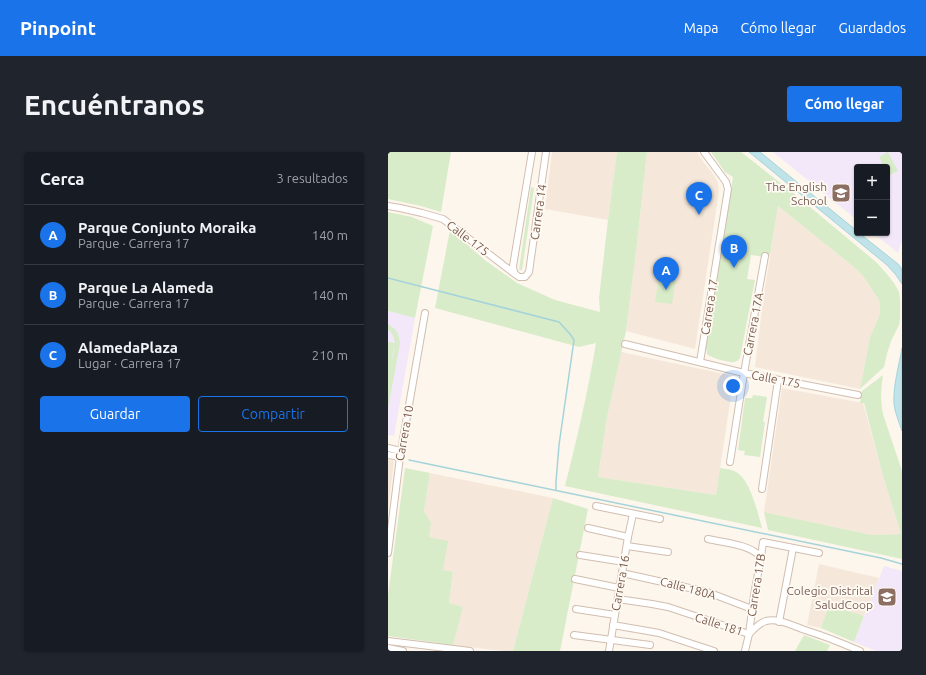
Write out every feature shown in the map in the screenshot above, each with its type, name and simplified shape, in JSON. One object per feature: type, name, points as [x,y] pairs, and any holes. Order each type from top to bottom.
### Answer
[{"type":"street","points":[[520,277],[514,272],[513,266],[532,152]]},
{"type":"street","name":"Carrera 14","points":[[520,277],[525,276],[529,272],[546,152]]},
{"type":"street","name":"Carrera 17","points":[[700,362],[728,189],[726,182],[711,164],[704,152]]},
{"type":"street","name":"Calle 175","points":[[388,206],[443,219],[520,277]]},
{"type":"street","name":"Carrera 17A","points":[[730,462],[765,256]]},
{"type":"street","name":"Carrera 10","points":[[388,553],[400,454],[425,313]]},
{"type":"street","name":"Calle 175","points":[[625,344],[744,373],[858,395]]},
{"type":"street","points":[[762,488],[778,380]]},
{"type":"street","points":[[388,448],[400,454]]},
{"type":"street","points":[[388,454],[400,454]]},
{"type":"street","points":[[596,506],[660,519]]},
{"type":"street","name":"Carrera 16","points":[[609,651],[633,514]]},
{"type":"street","points":[[588,528],[628,537]]},
{"type":"street","points":[[708,539],[752,549],[761,557]]},
{"type":"street","name":"Carrera 17B","points":[[745,651],[763,542],[793,548]]},
{"type":"street","points":[[627,546],[668,552]]},
{"type":"street","points":[[780,622],[793,548],[819,553]]},
{"type":"street","points":[[580,555],[624,562]]},
{"type":"street","name":"Calle 180A","points":[[622,573],[678,584],[710,593],[752,609]]},
{"type":"street","points":[[575,579],[620,588]]},
{"type":"street","name":"Calle 181","points":[[618,599],[668,607],[749,634],[759,625],[773,620],[793,625],[845,648],[860,651]]},
{"type":"street","points":[[576,609],[615,615]]},
{"type":"street","points":[[613,624],[659,633],[714,651]]},
{"type":"street","points":[[574,634],[650,645]]},
{"type":"street","points":[[388,641],[470,651]]},
{"type":"street","points":[[388,648],[403,651]]},
{"type":"shaded area","points":[[552,152],[617,152],[608,220],[545,209]]},
{"type":"shaded area","points":[[647,152],[697,152],[718,182],[719,192],[695,349],[626,331]]},
{"type":"shaded area","name":"The English School","points":[[773,152],[902,152],[902,239],[898,253],[877,236],[890,236],[890,164],[854,164],[854,218]]},
{"type":"shaded area","points":[[778,206],[855,268],[863,276],[879,300],[880,314],[870,337],[860,389],[755,367],[763,300]]},
{"type":"shaded area","points":[[388,311],[415,318],[394,436],[388,435]]},
{"type":"shaded area","points":[[621,352],[734,376],[716,495],[598,477],[607,417]]},
{"type":"shaded area","points":[[782,388],[863,403],[901,534],[872,535],[764,512]]},
{"type":"shaded area","points":[[388,460],[394,461],[388,510]]},
{"type":"shaded area","points":[[430,473],[553,498],[513,651],[453,645],[462,607],[449,603],[453,573],[443,570],[429,537],[424,511]]},
{"type":"shaded area","points":[[819,564],[879,578],[864,616],[829,605],[821,628],[807,625]]},
{"type":"shaded area","name":"Colegio Distrital SaludCoop","points":[[884,566],[902,571],[902,651],[876,651],[854,642]]},
{"type":"green space","points":[[388,152],[451,152],[441,212],[388,199]]},
{"type":"green space","points":[[617,152],[647,152],[626,331],[607,417],[598,477],[716,495],[720,468],[732,470],[741,476],[749,489],[756,506],[762,528],[565,486],[582,415],[596,343],[579,347],[435,308],[450,230],[486,261],[517,283],[555,300],[600,312],[599,298]]},
{"type":"green space","points":[[711,152],[741,152],[792,192],[876,262],[894,283],[899,292],[900,300],[899,325],[888,350],[884,367],[860,389],[870,337],[880,314],[879,300],[863,276],[855,268],[778,206],[770,255],[766,257],[751,255],[747,279],[755,280],[740,358],[735,362],[729,362],[716,359],[707,354],[706,347],[733,177],[725,172]]},
{"type":"green space","points":[[888,152],[898,171],[890,175],[890,164],[882,164],[879,157]]},
{"type":"green space","points":[[531,187],[534,188],[522,270],[519,270]]},
{"type":"green space","points":[[388,212],[412,217],[433,226],[415,318],[388,311]]},
{"type":"green space","points":[[659,276],[676,279],[672,304],[655,302]]},
{"type":"green space","points":[[388,324],[397,332],[400,344],[388,408],[388,342],[395,343],[394,337],[388,330]]},
{"type":"green space","points":[[883,375],[881,404],[902,471],[902,559],[768,530],[764,512],[872,535],[901,534],[883,476],[864,403],[860,403],[862,391]]},
{"type":"green space","points":[[753,395],[767,397],[760,457],[744,455],[745,451],[738,450],[745,398],[752,398]]},
{"type":"green space","points":[[405,468],[430,473],[424,511],[431,523],[429,537],[448,541],[443,570],[453,572],[449,603],[463,607],[453,645],[388,636],[388,595]]},
{"type":"green space","points":[[553,498],[588,509],[560,651],[513,651]]},
{"type":"green space","points":[[829,605],[864,616],[854,642],[821,628]]},
{"type":"green space","points":[[804,635],[830,645],[827,651],[795,651]]},
{"type":"water","points":[[749,152],[760,152],[854,229],[854,236],[863,236],[898,264],[902,269],[902,284],[887,265]]},
{"type":"water","points":[[902,348],[902,431],[895,411],[894,397],[895,383]]},
{"type":"waterway","points":[[388,278],[559,322],[570,334],[574,340],[559,445],[556,490]]},
{"type":"waterway","points":[[409,460],[881,558],[902,564]]},
{"type":"place","name":"The English School","points":[[841,193]]},
{"type":"place","name":"AlamedaPlaza","points":[[699,215]]},
{"type":"place","name":"Parque La Alameda","points":[[734,268]]},
{"type":"place","name":"Parque Conjunto Moraika","points":[[666,290]]},
{"type":"place","name":"Colegio Distrital SaludCoop","points":[[887,597]]}]
